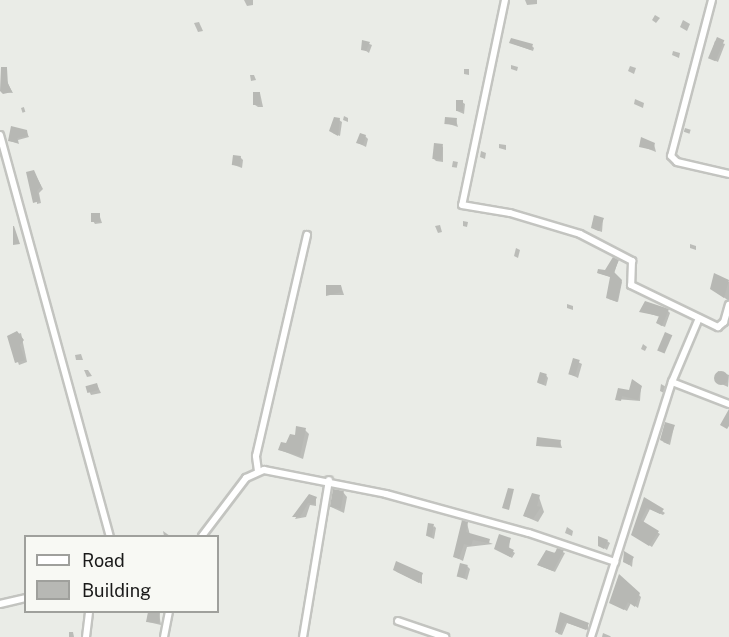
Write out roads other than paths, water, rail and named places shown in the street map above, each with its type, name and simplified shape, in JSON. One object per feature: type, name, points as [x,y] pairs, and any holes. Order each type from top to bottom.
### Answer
[{"type":"street","points":[[505,0],[461,204],[488,212],[510,213],[580,234],[632,261],[631,285],[718,327],[724,322],[729,305]]},
{"type":"street","points":[[712,0],[671,156],[677,162],[729,174]]},
{"type":"street","points":[[0,135],[109,535]]},
{"type":"street","points":[[258,471],[256,456],[307,235]]},
{"type":"street","points":[[591,637],[672,382],[699,318]]},
{"type":"street","points":[[672,382],[729,404]]},
{"type":"street","points":[[203,535],[246,478],[258,471],[328,480],[529,532],[615,562]]},
{"type":"street","points":[[303,637],[328,480]]},
{"type":"street","points":[[0,604],[24,598]]},
{"type":"street","points":[[86,637],[89,613]]},
{"type":"street","points":[[164,637],[169,613]]},
{"type":"street","points":[[398,621],[445,637]]}]
